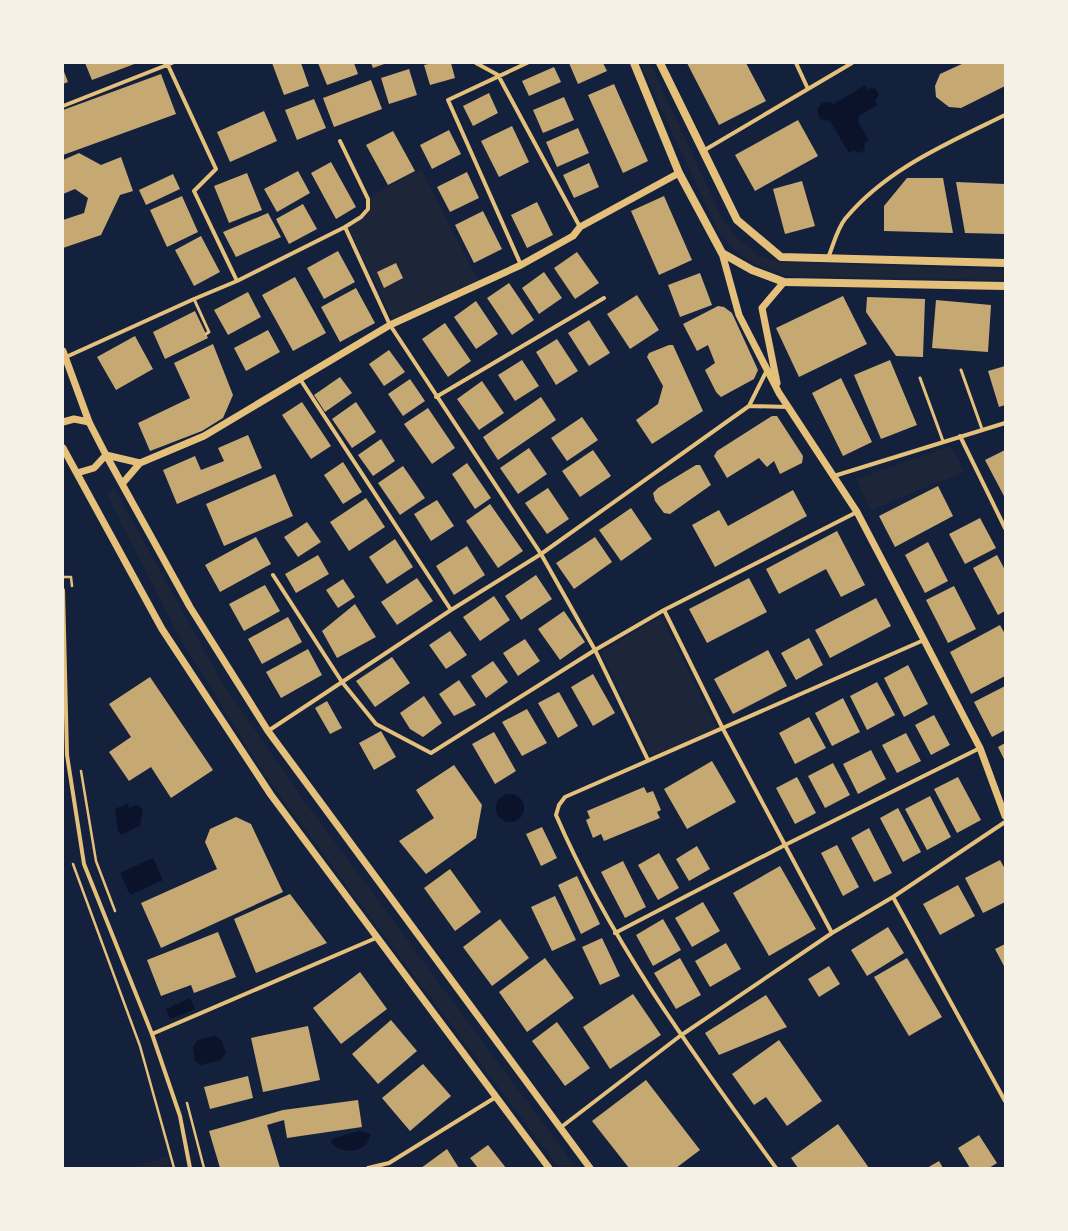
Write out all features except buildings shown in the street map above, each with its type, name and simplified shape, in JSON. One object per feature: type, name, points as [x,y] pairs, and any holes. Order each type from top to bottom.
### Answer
[{"type":"main road","points":[[634,63],[679,173],[722,253],[752,270],[784,282],[1005,286]]},
{"type":"main road","points":[[660,63],[736,220],[781,257],[1005,264]]},
{"type":"street","points":[[476,63],[498,75],[580,227]]},
{"type":"street","points":[[521,265],[448,100],[526,63]]},
{"type":"street","points":[[796,63],[808,89]]},
{"type":"street","points":[[703,151],[852,63]]},
{"type":"street","points":[[63,106],[169,64],[216,169],[194,191],[237,281]]},
{"type":"street","points":[[828,258],[844,220],[876,187],[925,155],[1005,115]]},
{"type":"street","points":[[340,141],[366,193],[368,202],[367,212],[345,227],[237,281],[64,354],[89,422],[106,455],[190,607],[268,731],[559,1128],[590,1168]]},
{"type":"street","points":[[122,484],[140,463],[204,436],[390,325],[521,265],[574,236],[580,227],[679,173]]},
{"type":"street","points":[[345,227],[390,325],[540,554],[595,650],[648,760]]},
{"type":"street","points":[[722,253],[739,315],[779,393],[857,512],[980,748],[1005,816]]},
{"type":"street","points":[[779,393],[762,308],[784,282]]},
{"type":"street","points":[[436,397],[604,298]]},
{"type":"street","points":[[268,731],[451,610],[540,554],[749,406],[767,370]]},
{"type":"street","points":[[300,379],[451,610]]},
{"type":"street","points":[[749,406],[789,407]]},
{"type":"street","points":[[63,422],[74,419],[89,422]]},
{"type":"street","points":[[834,476],[1005,422]]},
{"type":"street","points":[[960,436],[1005,528]]},
{"type":"street","points":[[63,448],[162,629],[271,795],[376,938],[549,1168]]},
{"type":"street","points":[[106,455],[140,463]]},
{"type":"street","points":[[78,473],[94,468],[106,455]]},
{"type":"street","points":[[273,575],[342,682],[376,724],[431,753],[595,650],[664,610],[857,512]]},
{"type":"street","points":[[63,590],[67,755],[84,864],[152,1034],[180,1116],[190,1168]]},
{"type":"street","points":[[664,610],[723,729],[832,933]]},
{"type":"street","points":[[776,1168],[680,1036],[616,932],[570,846],[556,814],[557,810],[565,797],[924,640]]},
{"type":"street","points":[[616,932],[980,748]]},
{"type":"street","points":[[559,1128],[680,1036],[832,933],[893,897],[1005,822]]},
{"type":"street","points":[[893,897],[1005,1101]]},
{"type":"street","points":[[152,1034],[376,938]]},
{"type":"street","points":[[368,1168],[389,1163],[496,1096]]},
{"type":"street","points":[[389,1163],[392,1168]]},
{"type":"lane","points":[[194,299],[210,332],[206,334]]},
{"type":"lane","points":[[960,370],[982,429]]},
{"type":"lane","points":[[920,378],[943,441]]},
{"type":"path","points":[[63,577],[71,577],[72,593]]},
{"type":"path","points":[[80,764],[96,861],[116,913]]},
{"type":"path","points":[[72,860],[73,868],[140,1046],[174,1168]]},
{"type":"path","points":[[185,1097],[191,1112],[204,1168]]},
{"type":"path","points":[[171,1168],[174,1164]]},
{"type":"shaded area","points":[[640,63],[650,63],[723,220],[736,237],[760,256],[778,262],[1005,270],[1005,280],[786,276],[748,260],[733,248],[718,231]]},
{"type":"shaded area","points":[[865,85],[868,90],[870,88],[876,89],[879,95],[875,101],[877,105],[859,116],[858,122],[869,140],[864,143],[865,150],[859,153],[853,150],[849,153],[830,121],[820,119],[817,109],[822,103],[830,102],[834,104]]},
{"type":"shaded area","points":[[421,169],[478,280],[393,319],[348,228],[368,214],[370,197]]},
{"type":"shaded area","points":[[951,446],[964,472],[871,510],[856,479]]},
{"type":"shaded area","points":[[114,488],[223,684],[300,795],[576,1168],[559,1168],[262,771],[181,640],[106,493]]},
{"type":"shaded area","points":[[661,616],[717,728],[651,756],[601,652]]},
{"type":"shaded area","points":[[510,794],[520,798],[524,808],[520,818],[510,822],[500,818],[496,808],[500,798]]},
{"type":"shaded area","points":[[128,803],[129,808],[137,805],[143,809],[140,826],[121,835],[118,831],[115,809]]},
{"type":"shaded area","points":[[153,858],[163,880],[130,895],[120,873]]},
{"type":"shaded area","points":[[190,998],[195,1009],[170,1019],[166,1009]]},
{"type":"shaded area","points":[[215,1036],[222,1041],[226,1053],[221,1060],[201,1065],[195,1061],[193,1047],[198,1040]]},
{"type":"shaded area","points":[[359,1131],[371,1134],[367,1143],[359,1149],[349,1151],[344,1150],[335,1146],[331,1142],[334,1138]]},
{"type":"shaded area","points":[[167,1156],[170,1168],[133,1168]]}]
